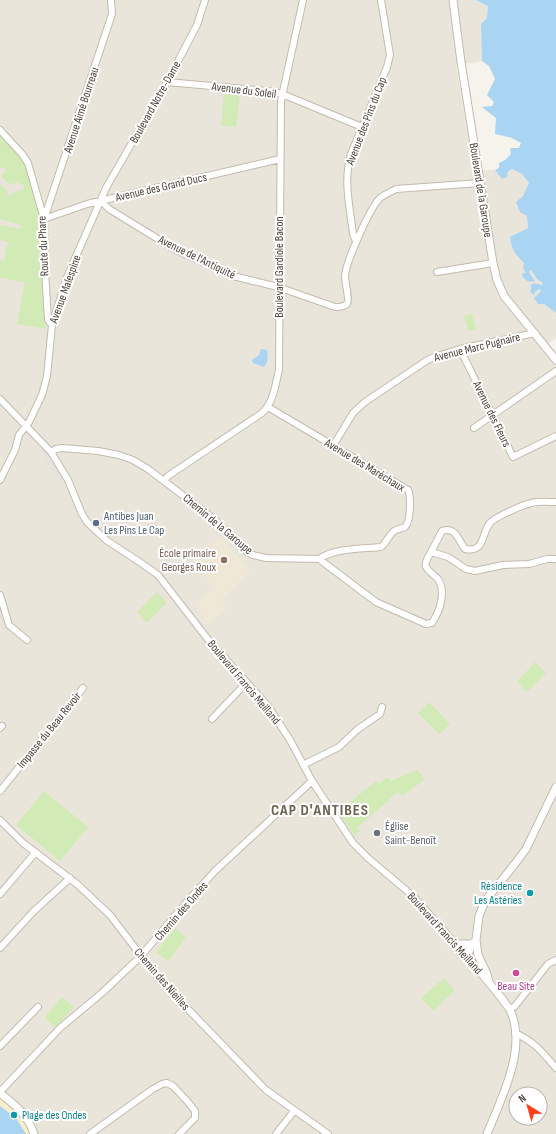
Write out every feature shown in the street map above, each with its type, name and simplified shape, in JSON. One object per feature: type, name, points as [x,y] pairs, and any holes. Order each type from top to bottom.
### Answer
[{"type":"street","name":"Avenue Aimé Bourreau","points":[[44,219],[112,14],[111,0]]},
{"type":"street","name":"Boulevard Notre-Dame","points":[[100,201],[167,82],[197,25],[205,0]]},
{"type":"street","name":"Boulevard Gardiole Bacon","points":[[268,407],[279,370],[278,287],[282,94],[303,0]]},
{"type":"street","name":"Avenue des Pins du Cap","points":[[356,241],[353,234],[347,178],[348,164],[388,67],[390,55],[382,0]]},
{"type":"street","name":"Boulevard de la Garoupe","points":[[453,0],[480,183],[497,280],[504,296],[556,360]]},
{"type":"street","name":"Avenue du Soleil","points":[[167,82],[268,91],[282,94],[362,128]]},
{"type":"street","name":"Route du Phare","points":[[0,130],[22,154],[28,163],[44,219],[48,320],[52,325]]},
{"type":"street","name":"Avenue des Grand Ducs","points":[[44,219],[87,204],[280,159]]},
{"type":"street","name":"Avenue de l'Antiquité","points":[[100,201],[109,209],[176,250],[233,276],[278,287],[335,307],[342,307],[347,304],[348,299],[345,276],[347,265],[356,241],[379,199],[386,193],[396,189],[480,183]]},
{"type":"street","name":"Avenue Malespine","points":[[0,480],[15,450],[19,435],[29,422],[42,395],[47,376],[52,325],[67,277],[100,201]]},
{"type":"street","points":[[436,272],[493,263]]},
{"type":"street","name":"Avenue Marc Pugnaire","points":[[333,446],[353,413],[365,402],[426,361],[460,349],[535,333]]},
{"type":"street","name":"Avenue des Fleurs","points":[[460,349],[513,457],[556,436]]},
{"type":"street","points":[[474,428],[556,371]]},
{"type":"street","name":"Boulevard Francis Meilland","points":[[0,399],[51,452],[68,480],[82,514],[87,522],[106,540],[158,575],[210,642],[274,715],[290,740],[312,781],[353,843],[368,858],[414,896],[454,944],[489,982]]},
{"type":"street","points":[[164,481],[168,476],[268,407]]},
{"type":"street","name":"Avenue des Maréchaux","points":[[268,407],[408,490],[410,495],[409,522],[404,527],[395,531],[381,547],[326,554],[319,559]]},
{"type":"street","name":"Chemin de la Garoupe","points":[[51,452],[62,448],[98,451],[119,455],[133,460],[148,469],[214,519],[241,546],[253,555],[266,558],[319,559]]},
{"type":"street","points":[[319,559],[376,602],[426,624],[432,622],[436,616],[442,594],[438,580],[426,568],[426,562],[442,531],[448,529],[452,530],[465,549],[472,550],[477,548],[481,543],[489,524],[494,519],[532,503],[556,502]]},
{"type":"street","points":[[431,552],[448,557],[466,569],[475,571],[503,565],[529,564],[547,559],[556,559]]},
{"type":"street","points":[[0,595],[9,625],[27,640]]},
{"type":"street","points":[[212,719],[246,683]]},
{"type":"street","name":"Impasse du Beau Revoir","points":[[0,791],[83,688]]},
{"type":"street","points":[[303,765],[339,748],[358,729],[380,714],[382,707]]},
{"type":"street","name":"Chemin des Ondes","points":[[0,1092],[60,1028],[104,992],[142,956],[185,904],[215,871],[312,781]]},
{"type":"street","points":[[469,959],[474,942],[478,916],[485,901],[526,849],[556,787]]},
{"type":"street","name":"Chemin des Nieilles","points":[[0,820],[23,843],[70,878],[110,915],[158,978],[266,1090],[328,1134]]},
{"type":"street","points":[[0,894],[35,853]]},
{"type":"street","points":[[0,948],[33,912],[70,878]]},
{"type":"street","points":[[454,944],[474,942]]},
{"type":"street","points":[[474,942],[489,982],[510,1009],[515,1033],[515,1046],[510,1074],[487,1134]]},
{"type":"street","points":[[469,959],[478,955]]},
{"type":"street","points":[[510,1009],[515,1006],[548,964],[556,960]]},
{"type":"street","points":[[0,1046],[38,1008]]},
{"type":"street","points":[[515,1033],[528,1038],[534,1043],[556,1068]]},
{"type":"street","points":[[90,1134],[153,1089],[167,1083],[179,1092],[195,1111],[195,1118],[179,1134]]},
{"type":"street","points":[[0,1092],[21,1110],[31,1124],[34,1134]]},
{"type":"street","points":[[276,1134],[294,1110]]},
{"type":"shaded area","points":[[0,0],[476,0],[488,6],[487,18],[481,24],[482,61],[456,65],[474,170],[495,170],[502,179],[512,169],[522,174],[529,183],[523,197],[528,228],[511,237],[517,257],[524,263],[525,274],[535,281],[529,272],[531,270],[537,279],[544,283],[542,285],[534,283],[535,292],[540,289],[542,291],[544,304],[556,313],[556,338],[542,349],[556,366],[556,1134],[26,1134],[16,1118],[0,1106]]},
{"type":"shaded area","points":[[45,448],[64,479],[59,482],[40,450]]},
{"type":"shaded area","points":[[220,536],[251,570],[221,600],[228,608],[209,624],[194,605],[214,588],[194,563]]},
{"type":"green space","points":[[224,94],[240,95],[236,127],[221,126]]},
{"type":"green space","points":[[0,130],[22,154],[44,219],[41,264],[46,329],[17,324],[25,282],[0,278],[0,260],[4,261],[8,242],[0,240],[0,225],[21,229],[20,225],[0,219],[0,184],[8,191],[7,194],[11,196],[12,193],[23,190],[24,185],[19,184],[18,182],[11,185],[1,176],[6,171],[5,168],[0,168]]},
{"type":"green space","points":[[472,314],[476,330],[468,331],[464,316]]},
{"type":"green space","points":[[157,592],[167,603],[147,623],[137,612]]},
{"type":"green space","points":[[535,662],[546,673],[527,692],[517,682]]},
{"type":"green space","points":[[429,702],[450,724],[439,734],[418,713]]},
{"type":"green space","points":[[417,770],[424,778],[423,781],[402,796],[398,792],[357,828],[360,831],[355,835],[338,812],[376,781],[379,784],[388,777],[391,781]]},
{"type":"green space","points":[[44,791],[88,827],[60,861],[16,825]]},
{"type":"green space","points":[[175,928],[186,938],[168,961],[156,952]]},
{"type":"green space","points":[[444,978],[455,990],[433,1011],[421,998]]},
{"type":"green space","points":[[62,997],[74,1007],[55,1028],[45,1017]]},
{"type":"sand","name":"Plage des Ondes","points":[[0,1098],[22,1120],[30,1134],[26,1134],[15,1118],[0,1106]]},
{"type":"water","points":[[476,0],[556,0],[556,313],[544,304],[538,304],[534,298],[541,291],[540,289],[535,292],[534,295],[530,292],[531,285],[534,283],[542,285],[543,283],[537,279],[531,270],[529,272],[535,281],[533,282],[526,280],[522,276],[523,273],[526,273],[524,263],[514,251],[512,245],[510,237],[528,228],[527,216],[520,212],[516,202],[523,196],[529,183],[522,174],[512,169],[508,172],[507,177],[502,179],[495,170],[499,168],[499,163],[511,154],[510,148],[519,148],[521,143],[512,138],[495,134],[496,118],[482,107],[492,106],[494,102],[487,95],[495,79],[489,66],[482,61],[481,24],[487,18],[488,6]]},
{"type":"water","points":[[261,349],[267,350],[268,357],[264,367],[253,363],[252,360],[259,355]]},
{"type":"water","points":[[0,1106],[16,1118],[26,1134],[0,1134]]},
{"type":"place","name":"Antibes Juan Les Pins Le Cap","points":[[96,523]]},
{"type":"place","name":"École primaire Georges Roux","points":[[224,560]]},
{"type":"place","name":"Église Saint-Benoît","points":[[377,833]]},
{"type":"place","name":"Résidence Les Astéries","points":[[530,893]]},
{"type":"place","name":"Beau Site","points":[[516,973]]},
{"type":"place","name":"Plage des Ondes","points":[[14,1115]]},
{"type":"district","name":"CAP D'ANTIBES","points":[[320,809]]}]
